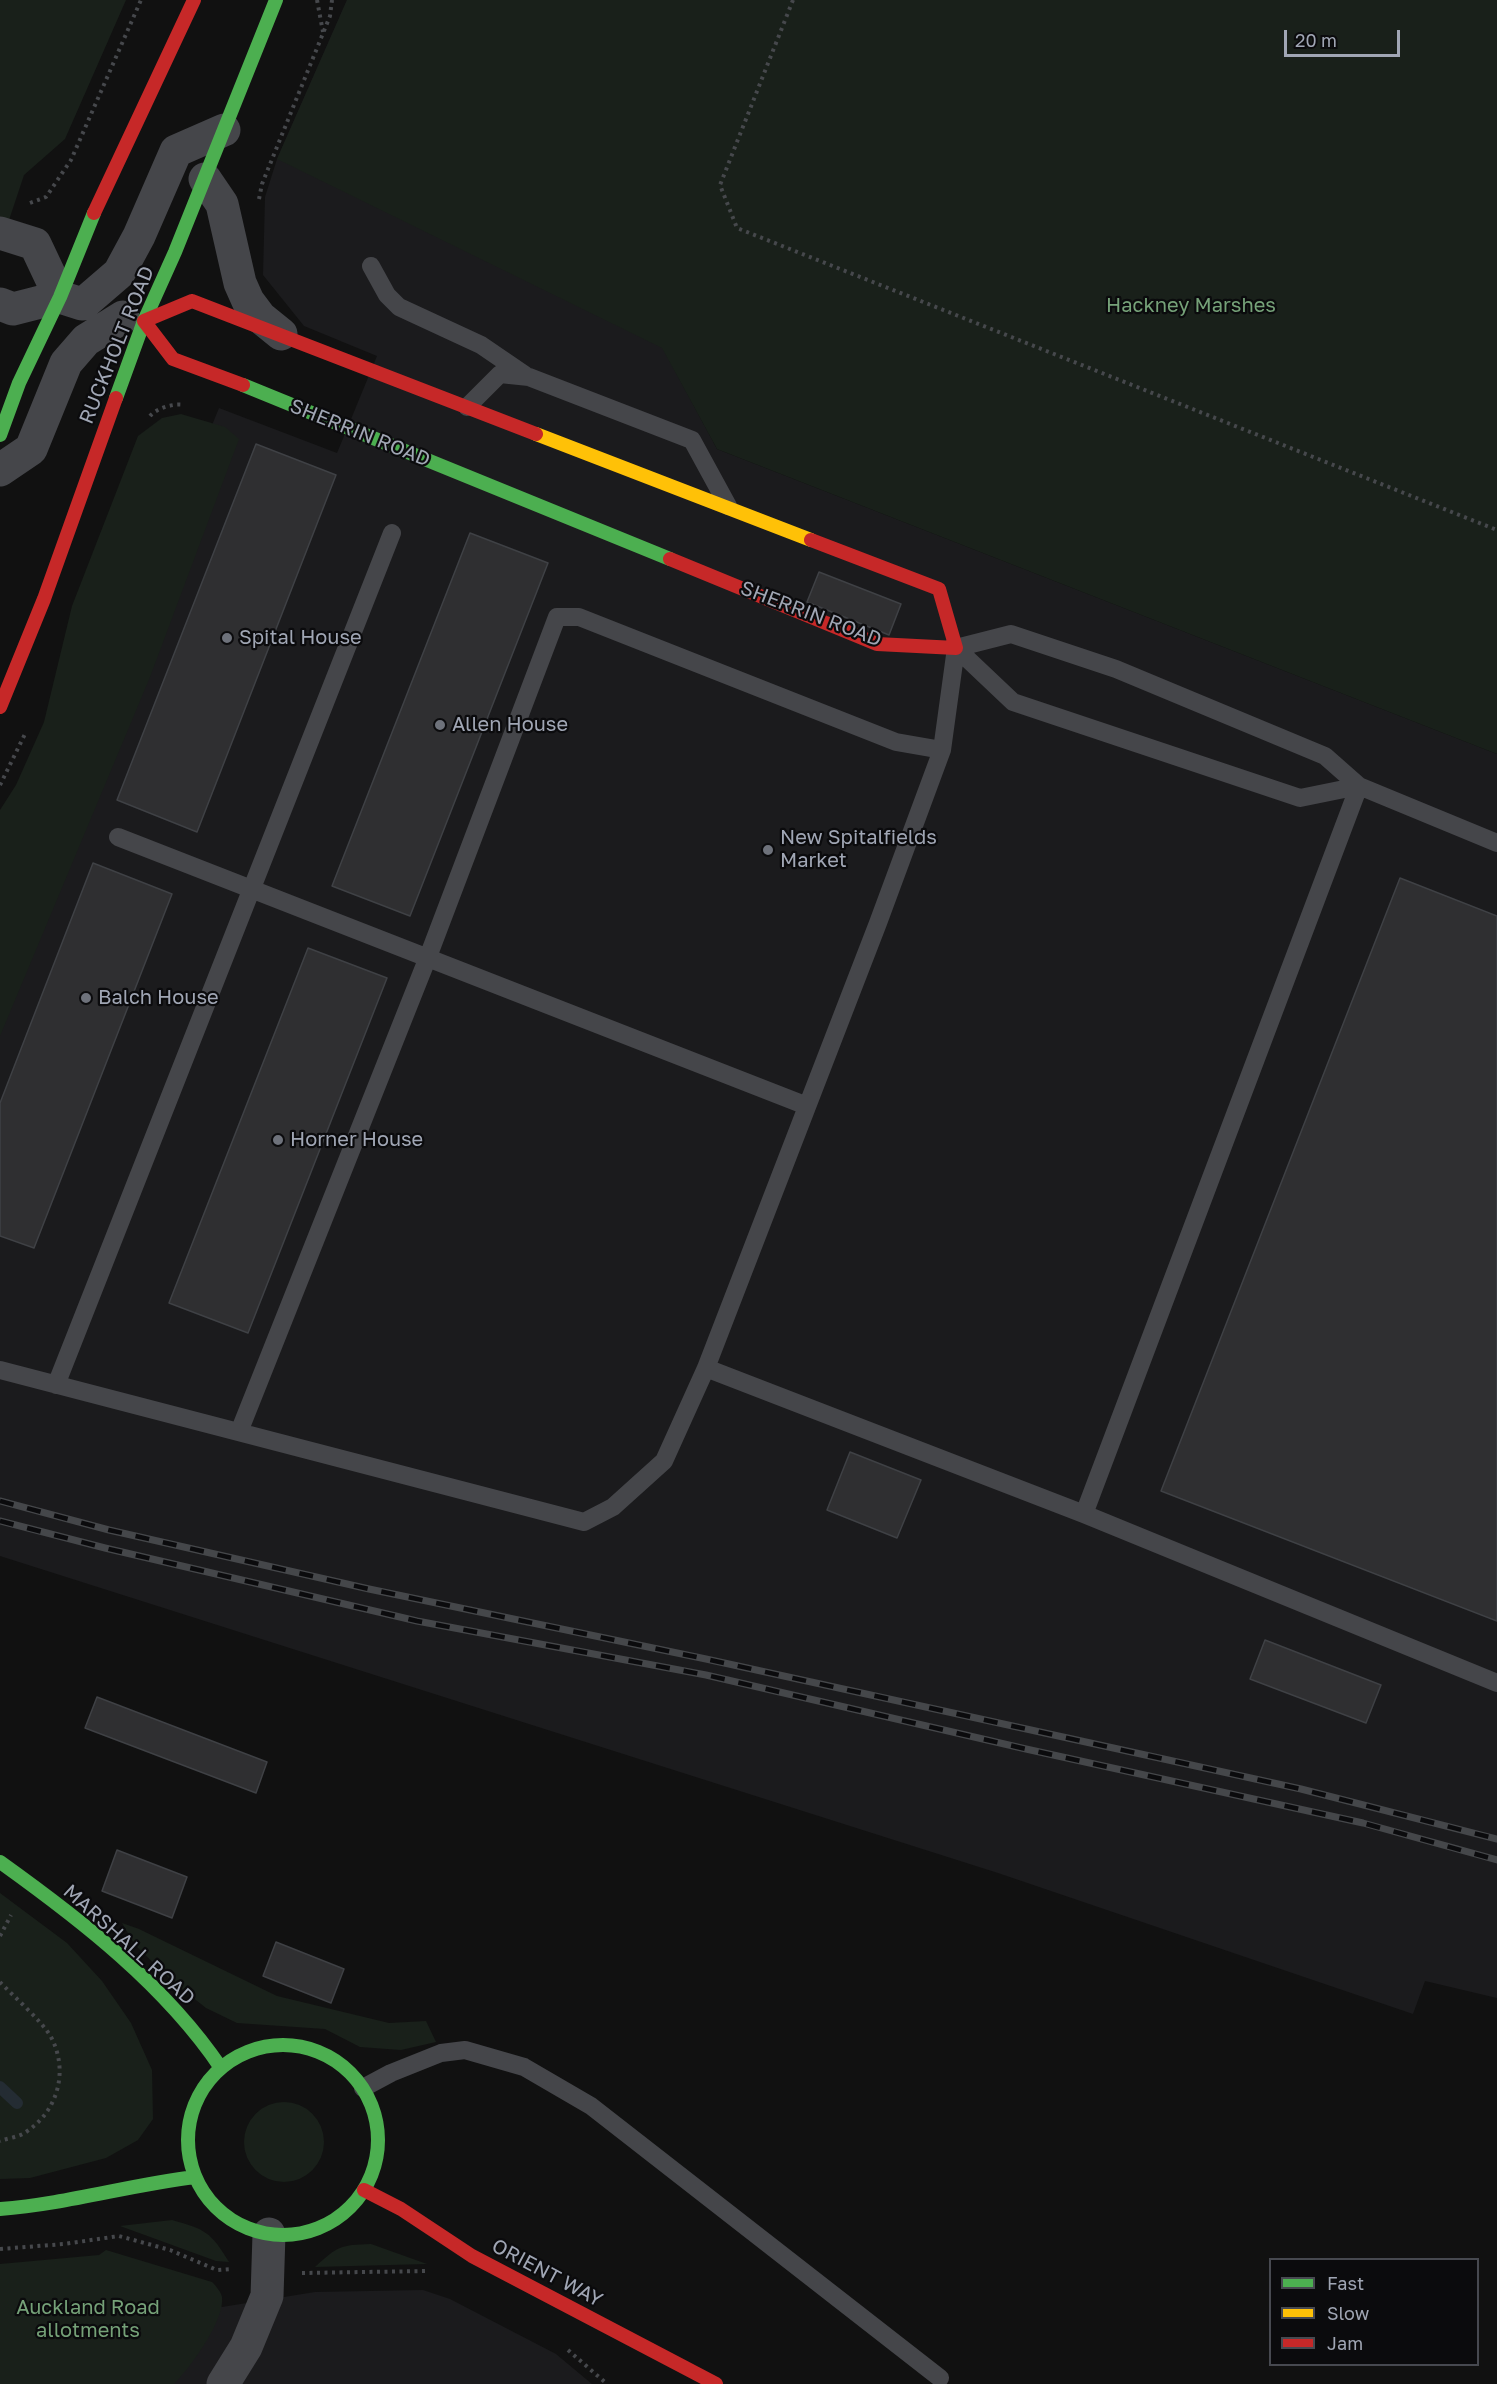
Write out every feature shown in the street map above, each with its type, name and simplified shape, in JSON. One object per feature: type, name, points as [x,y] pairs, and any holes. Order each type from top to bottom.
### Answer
[{"type":"street","points":[[0,435],[19,383],[71,301],[98,202],[194,0]]},
{"type":"street","name":"RUCKHOLT ROAD","points":[[0,707],[44,599],[134,319],[205,179],[276,0]]},
{"type":"street","points":[[0,304],[13,309],[71,301],[119,273],[139,236],[176,151],[224,130]]},
{"type":"street","points":[[205,179],[222,204],[240,284],[248,301],[260,317],[281,334]]},
{"type":"street","points":[[0,233],[35,244],[71,301],[134,319]]},
{"type":"street","points":[[0,470],[31,449],[66,363],[86,340],[134,319],[192,301],[939,589],[956,648]]},
{"type":"street","name":"SHERRIN ROAD","points":[[134,319],[173,359],[276,398],[877,644],[956,648]]},
{"type":"street","name":"MARSHALL ROAD","points":[[0,1863],[89,1930],[152,1986],[207,2045],[221,2068]]},
{"type":"street","points":[[284,2045],[300,2047],[316,2051],[340,2064],[363,2088],[375,2115],[378,2147],[373,2169],[364,2190],[348,2209],[330,2223],[305,2233],[269,2234],[242,2226],[227,2218],[209,2199],[195,2177],[189,2158],[187,2138],[192,2109],[207,2083],[221,2068],[237,2057],[258,2048],[284,2045]]},
{"type":"street","points":[[0,2209],[32,2208],[162,2180],[195,2177]]},
{"type":"street","name":"ORIENT WAY","points":[[364,2190],[401,2209],[472,2256],[716,2384]]},
{"type":"street","points":[[223,2384],[246,2347],[267,2296],[269,2234]]},
{"type":"lane","points":[[371,266],[387,295],[399,307],[481,345],[529,377],[692,440],[729,509]]},
{"type":"lane","points":[[467,407],[500,374],[529,377]]},
{"type":"lane","points":[[56,1385],[392,533]]},
{"type":"lane","points":[[239,1432],[428,957],[557,617],[579,617],[896,742],[942,750]]},
{"type":"lane","points":[[956,648],[1011,634],[1116,669],[1325,756],[1359,786],[1497,843]]},
{"type":"lane","points":[[0,1370],[584,1522],[613,1507],[664,1461],[706,1368],[942,750],[956,648]]},
{"type":"lane","points":[[956,648],[1013,702],[1300,798],[1359,786]]},
{"type":"lane","points":[[1084,1514],[1359,786]]},
{"type":"lane","points":[[118,837],[807,1106]]},
{"type":"lane","points":[[706,1368],[1084,1514],[1497,1683]]},
{"type":"lane","points":[[363,2088],[391,2073],[441,2053],[465,2050],[524,2067],[591,2106],[940,2378]]},
{"type":"path","points":[[23,206],[46,197],[71,160],[141,0]]},
{"type":"path","points":[[316,0],[323,33]]},
{"type":"path","points":[[258,204],[262,184],[330,16],[332,0]]},
{"type":"path","points":[[793,0],[720,185],[737,228],[1497,530]]},
{"type":"path","points":[[148,418],[154,411],[180,404],[191,407]]},
{"type":"path","points":[[0,1982],[51,2036],[60,2064],[57,2094],[46,2115],[25,2133],[0,2141]]},
{"type":"path","points":[[0,2249],[118,2236],[170,2250],[217,2270],[234,2269]]},
{"type":"path","points":[[309,2273],[434,2271]]},
{"type":"path","points":[[566,2349],[607,2384]]},
{"type":"shaded area","name":"New Spitalfields Market","points":[[347,0],[476,0],[717,449],[1497,754],[1497,1998],[1425,1981],[1413,2014],[998,1873],[0,1556],[0,946],[219,408],[337,453],[377,356],[304,326],[263,275],[265,197],[277,159]]},
{"type":"shaded area","points":[[423,2290],[450,2299],[556,2354],[592,2384],[113,2384],[198,2295],[222,2307],[315,2292]]},
{"type":"green space","points":[[0,0],[126,0],[65,139],[24,175],[0,247]]},
{"type":"green space","name":"Hackney Marshes","points":[[347,0],[1497,0],[1497,754],[717,449],[662,348],[277,159]]},
{"type":"green space","points":[[181,414],[225,427],[239,439],[150,677],[0,1036],[0,810],[16,785],[44,722],[72,606],[138,436],[162,418]]},
{"type":"green space","points":[[0,1893],[67,1943],[102,1981],[131,2023],[152,2070],[153,2119],[138,2140],[106,2158],[30,2178],[0,2179]]},
{"type":"green space","points":[[122,1923],[139,1929],[277,1996],[389,2023],[426,2021],[436,2042],[401,2050],[360,2047],[325,2029],[237,2023],[206,2008],[172,1981],[135,1945]]},
{"type":"green space","points":[[284,2102],[299,2105],[312,2114],[321,2127],[324,2142],[321,2157],[312,2170],[299,2179],[284,2182],[269,2179],[256,2170],[247,2157],[244,2142],[247,2127],[256,2114],[269,2105]]},
{"type":"green space","points":[[172,2220],[206,2233],[229,2262],[216,2261],[120,2226]]},
{"type":"green space","points":[[371,2244],[427,2264],[315,2267],[340,2248]]},
{"type":"green space","name":"Auckland Road allotments","points":[[106,2250],[212,2282],[218,2289],[222,2297],[218,2318],[189,2367],[174,2384],[0,2384],[0,2264],[99,2255]]},
{"type":"building","name":"Spital House","points":[[256,444],[336,475],[197,832],[117,800]]},
{"type":"building","name":"Allen House","points":[[470,533],[548,563],[410,916],[332,886]]},
{"type":"building","points":[[819,572],[901,604],[889,635],[807,602]]},
{"type":"building","name":"Balch House","points":[[93,863],[172,894],[34,1248],[0,1236],[0,1103]]},
{"type":"building","points":[[1400,878],[1497,916],[1497,1621],[1161,1491]]},
{"type":"building","name":"Horner House","points":[[308,948],[387,978],[248,1333],[169,1303]]},
{"type":"building","points":[[850,1452],[921,1480],[897,1538],[827,1510]]},
{"type":"building","points":[[1265,1640],[1381,1685],[1366,1723],[1250,1679]]},
{"type":"building","points":[[97,1697],[267,1762],[256,1793],[85,1728]]},
{"type":"building","points":[[117,1850],[187,1877],[172,1918],[102,1891]]},
{"type":"building","points":[[276,1942],[344,1969],[331,2003],[263,1976]]},
{"type":"waterway","points":[[0,2087],[17,2103]]},
{"type":"railway","points":[[0,1501],[109,1530],[369,1589],[706,1659],[1301,1789],[1497,1839]]},
{"type":"railway","points":[[0,1521],[417,1621],[706,1675],[1026,1749],[1363,1823],[1497,1860]]},
{"type":"traffic: fast","points":[[116,398],[144,321],[175,252],[276,0]]},
{"type":"traffic: fast","points":[[0,435],[19,383],[60,297],[94,213]]},
{"type":"traffic: fast","points":[[243,385],[670,559]]},
{"type":"traffic: fast","points":[[0,1862],[91,1931],[148,1982],[199,2038],[221,2068]]},
{"type":"traffic: fast","points":[[283,2045],[319,2052],[336,2061],[350,2073],[362,2087],[371,2104],[378,2140],[371,2176],[362,2193],[350,2207],[336,2219],[319,2228],[283,2235],[247,2228],[230,2219],[216,2207],[204,2193],[195,2176],[188,2140],[195,2104],[204,2087],[216,2073],[230,2061],[247,2052],[283,2045]]},
{"type":"traffic: fast","points":[[0,2209],[25,2207],[195,2177]]},
{"type":"traffic: slow","points":[[536,434],[811,540]]},
{"type":"traffic: jam","points":[[94,213],[194,0]]},
{"type":"traffic: jam","points":[[192,301],[536,434]]},
{"type":"traffic: jam","points":[[192,301],[144,321],[173,359],[243,385]]},
{"type":"traffic: jam","points":[[0,707],[44,599],[116,398]]},
{"type":"traffic: jam","points":[[670,559],[877,644],[956,648],[939,589],[811,540]]},
{"type":"traffic: jam","points":[[364,2190],[401,2209],[472,2256],[716,2384]]},
{"type":"place","name":"Spital House","points":[[227,638]]},
{"type":"place","name":"Allen House","points":[[440,725]]},
{"type":"place","name":"New Spitalfields Market","points":[[768,850]]},
{"type":"place","name":"Balch House","points":[[86,998]]},
{"type":"place","name":"Horner House","points":[[278,1140]]}]
